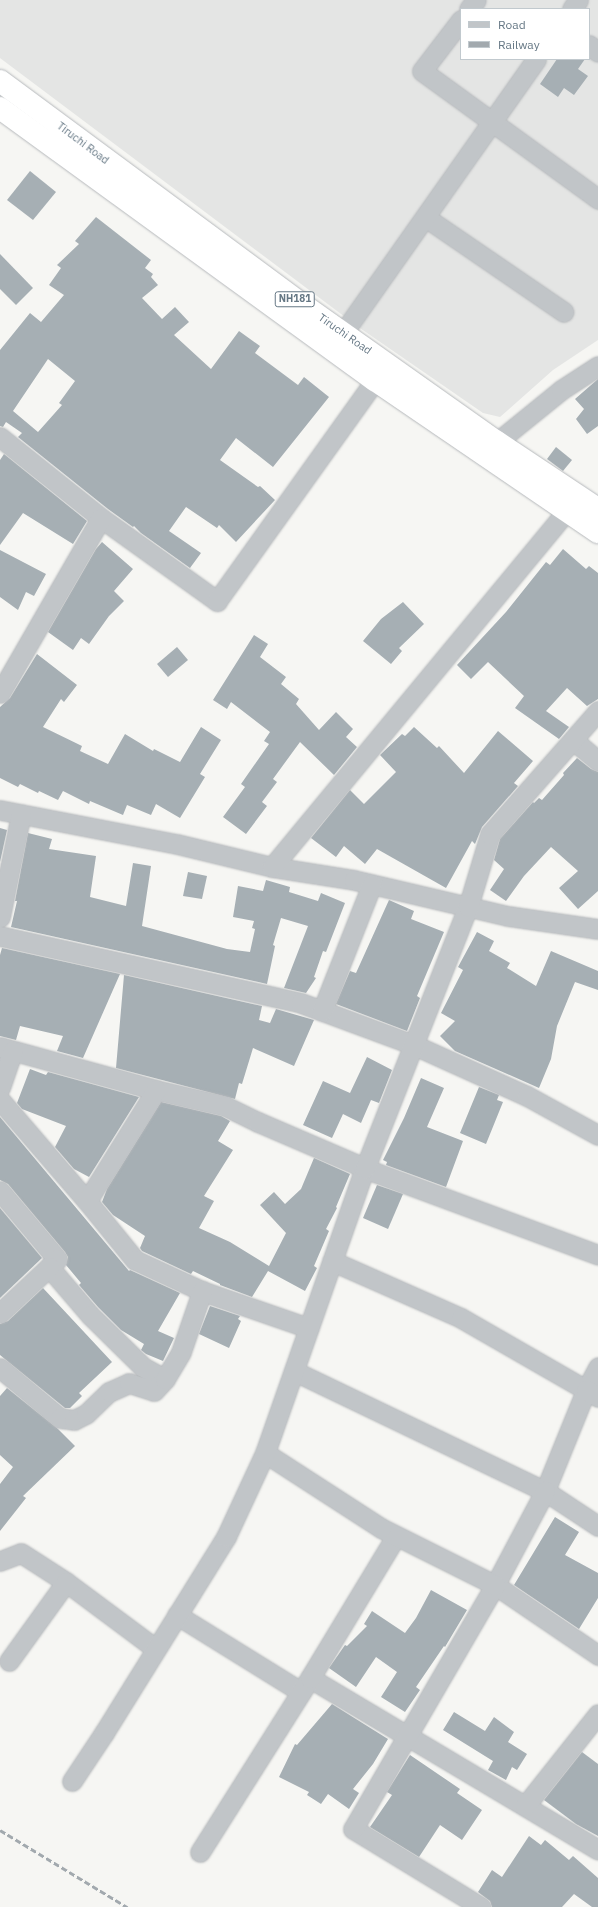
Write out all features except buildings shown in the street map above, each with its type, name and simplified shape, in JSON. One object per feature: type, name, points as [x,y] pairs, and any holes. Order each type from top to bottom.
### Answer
[{"type":"highway","name":"Tiruchi Road","points":[[0,81],[343,333],[497,442],[598,509]]},
{"type":"highway","name":"Tiruchi Road","points":[[0,108],[375,380],[598,532]]},
{"type":"street","points":[[470,8],[476,0]]},
{"type":"street","points":[[460,21],[422,72],[598,199]]},
{"type":"street","points":[[343,333],[535,60]]},
{"type":"street","points":[[425,216],[564,312]]},
{"type":"street","points":[[497,442],[561,390],[598,366]]},
{"type":"street","points":[[0,437],[102,518],[217,601],[375,380]]},
{"type":"street","points":[[272,867],[566,511]]},
{"type":"street","points":[[0,693],[102,518]]},
{"type":"street","points":[[72,1781],[226,1537],[265,1453],[365,1168],[468,907],[490,834],[598,712]]},
{"type":"street","points":[[573,740],[598,761]]},
{"type":"street","points":[[0,810],[177,844],[272,867],[372,884],[508,916],[598,929]]},
{"type":"street","points":[[0,918],[21,814]]},
{"type":"street","points":[[322,1011],[372,884]]},
{"type":"street","points":[[0,936],[301,1003],[414,1045],[527,1096],[598,1135]]},
{"type":"street","points":[[0,1088],[7,1049],[156,1090],[225,1106],[258,1122],[365,1168],[598,1255]]},
{"type":"street","points":[[87,1201],[156,1090]]},
{"type":"street","points":[[0,1100],[87,1201],[135,1260],[202,1291],[309,1328]]},
{"type":"street","points":[[0,1191],[57,1259],[0,1313]]},
{"type":"street","points":[[332,1261],[462,1318],[592,1394]]},
{"type":"street","points":[[49,1267],[90,1315],[143,1366],[165,1379]]},
{"type":"street","points":[[0,1368],[60,1418],[74,1420],[86,1414],[109,1392],[129,1382],[154,1391],[165,1379],[181,1352],[202,1291]]},
{"type":"street","points":[[481,1907],[353,1829],[495,1585],[545,1491],[592,1394],[598,1367]]},
{"type":"street","points":[[294,1371],[545,1491],[598,1526]]},
{"type":"street","points":[[265,1453],[381,1528],[495,1585],[598,1655]]},
{"type":"street","points":[[200,1852],[305,1685],[396,1536]]},
{"type":"street","points":[[0,1561],[21,1553],[66,1582],[156,1649]]},
{"type":"street","points":[[9,1661],[66,1582]]},
{"type":"street","points":[[177,1615],[305,1685],[407,1735],[598,1850]]},
{"type":"street","points":[[525,1806],[598,1714]]},
{"type":"shaded area","points":[[0,0],[598,0],[598,340],[553,370],[500,417],[483,413],[357,326],[0,58]]},
{"type":"railway","points":[[0,1830],[127,1907]]}]
